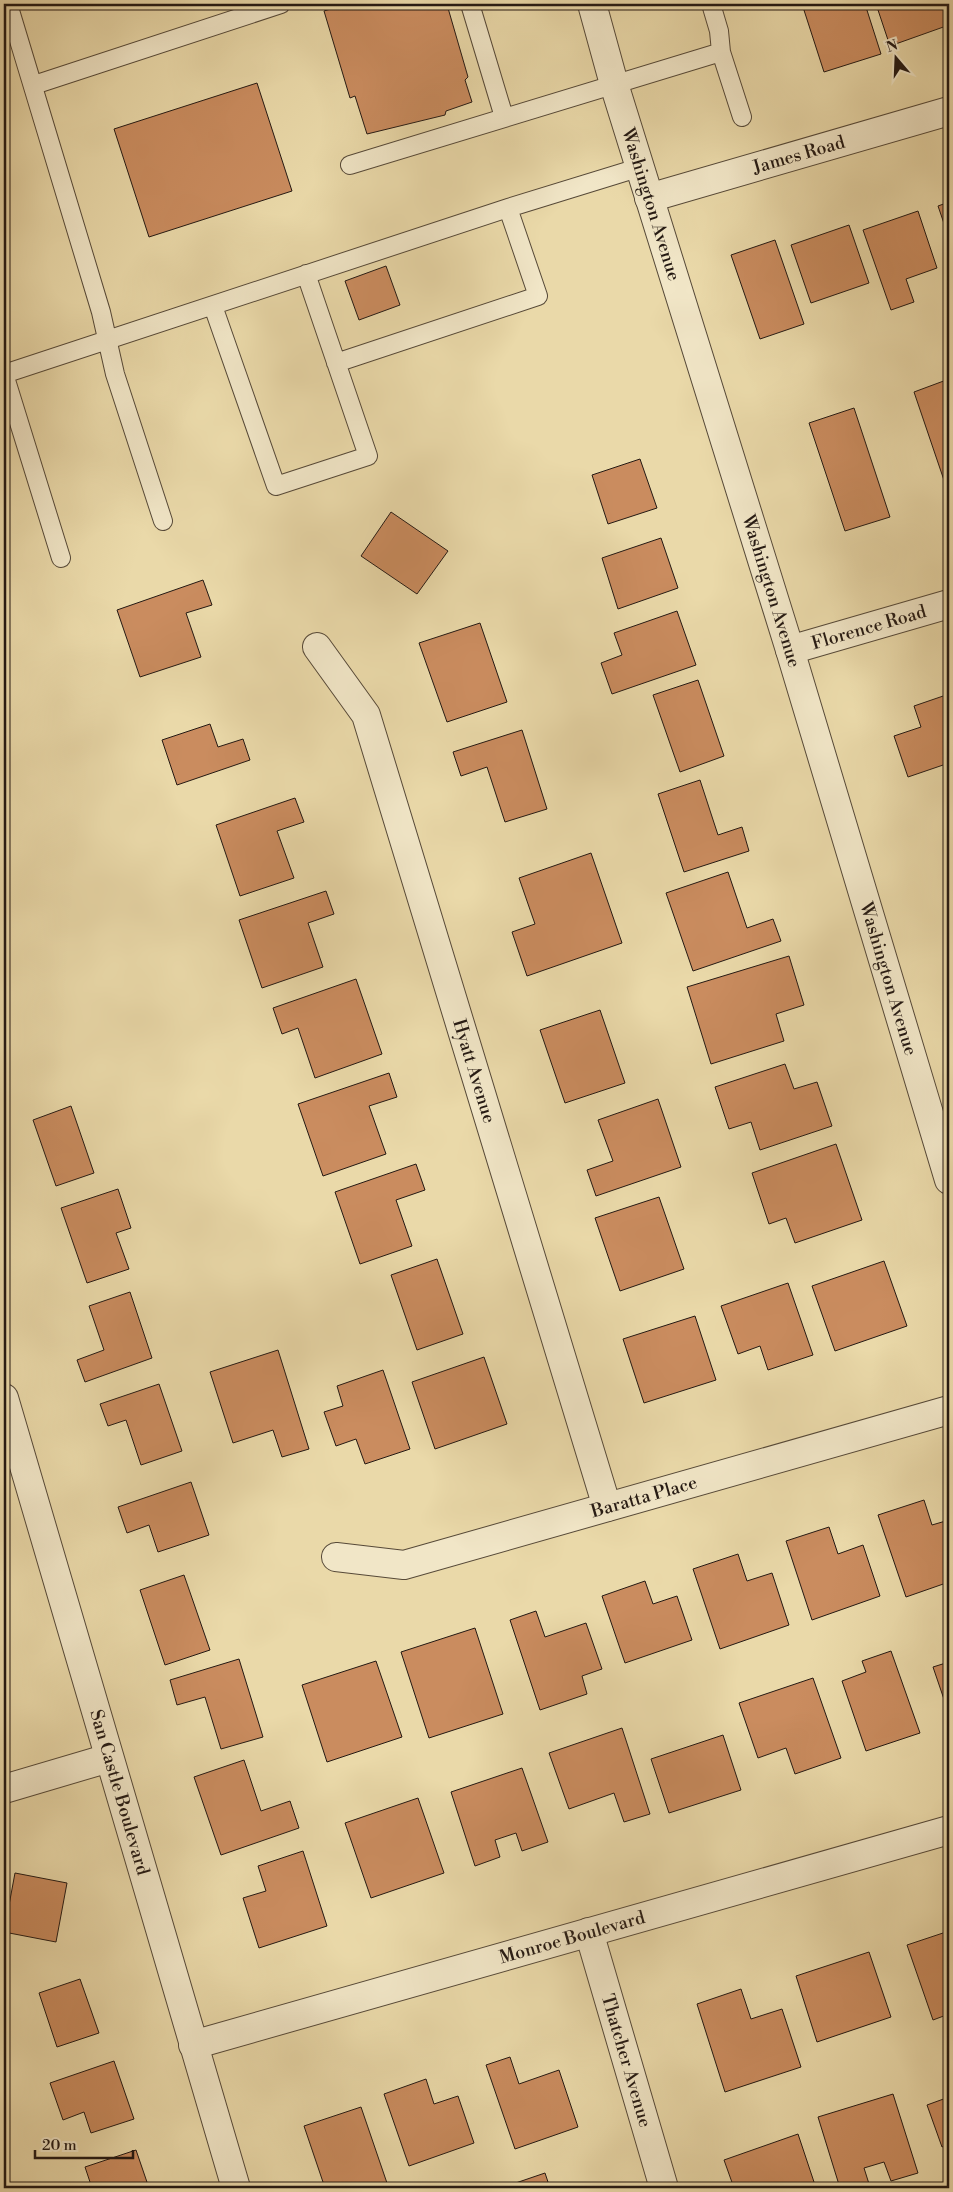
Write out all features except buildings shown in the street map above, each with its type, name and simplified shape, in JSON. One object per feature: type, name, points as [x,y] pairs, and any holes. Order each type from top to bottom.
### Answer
[{"type":"street","name":"Washington Avenue","points":[[592,4],[614,84],[790,650],[949,1180]]},
{"type":"street","name":"James Road","points":[[649,198],[949,111]]},
{"type":"street","name":"Florence Road","points":[[790,650],[949,604]]},
{"type":"street","name":"Hyatt Avenue","points":[[317,647],[366,715],[607,1507]]},
{"type":"street","name":"San Castle Boulevard","points":[[4,1398],[236,2188]]},
{"type":"street","name":"Baratta Place","points":[[336,1557],[404,1565],[949,1410]]},
{"type":"street","points":[[4,1790],[109,1758]]},
{"type":"street","name":"Monroe Boulevard","points":[[193,2046],[949,1830]]},
{"type":"street","name":"Thatcher Avenue","points":[[589,1932],[664,2188]]},
{"type":"lane","points":[[8,4],[34,85],[98,303],[115,374],[162,522]]},
{"type":"lane","points":[[34,85],[281,4]]},
{"type":"lane","points":[[470,4],[504,117]]},
{"type":"lane","points":[[711,4],[719,31],[721,52],[742,117]]},
{"type":"lane","points":[[350,165],[721,52]]},
{"type":"lane","points":[[61,558],[4,374],[508,208],[640,167]]},
{"type":"lane","points":[[336,363],[538,296],[508,208]]},
{"type":"lane","points":[[213,306],[276,486],[368,456],[306,274]]}]
